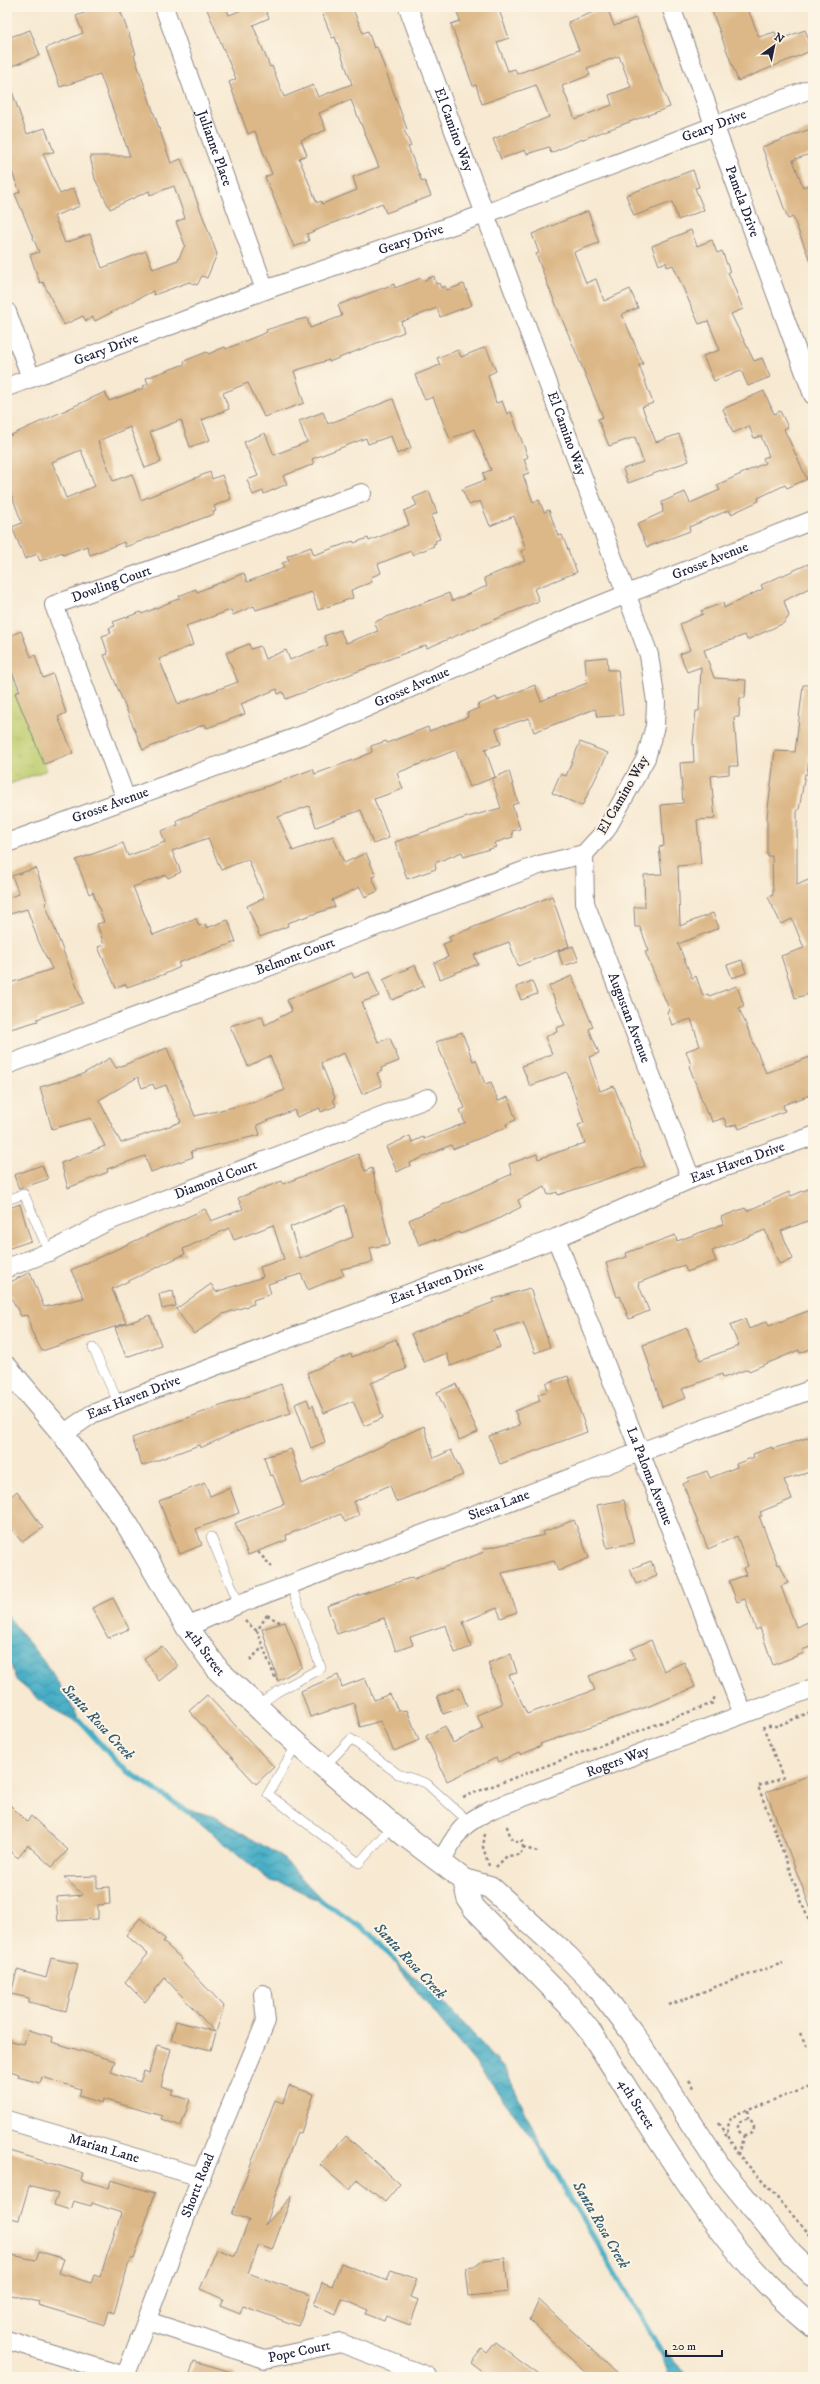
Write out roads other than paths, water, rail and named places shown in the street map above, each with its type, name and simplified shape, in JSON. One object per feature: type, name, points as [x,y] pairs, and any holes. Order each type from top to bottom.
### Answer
[{"type":"main road","name":"4th Street","points":[[7,1368],[63,1434],[127,1524],[187,1627],[220,1671],[256,1707],[297,1744],[393,1825],[464,1880],[490,1887],[568,1957],[594,1985],[631,2031],[722,2170],[791,2254],[813,2275]]},
{"type":"main road","name":"4th Street","points":[[464,1880],[468,1898],[474,1908],[568,2004],[589,2030],[717,2225],[764,2281],[813,2326]]},
{"type":"street","name":"Julianne Place","points":[[164,7],[265,290]]},
{"type":"street","name":"El Camino Way","points":[[408,7],[486,214],[648,655],[656,702],[655,726],[646,758],[606,830],[584,854]]},
{"type":"street","name":"Pamela Drive","points":[[671,7],[716,126],[813,395]]},
{"type":"street","name":"Geary Drive","points":[[7,387],[265,290],[486,214],[813,88]]},
{"type":"street","points":[[7,312],[31,378]]},
{"type":"street","name":"Dowling Court","points":[[126,799],[54,605],[362,493]]},
{"type":"street","name":"Grosse Avenue","points":[[7,844],[316,730],[572,616],[813,520]]},
{"type":"street","name":"Belmont Court","points":[[7,1065],[539,865],[584,854]]},
{"type":"street","name":"Augustan Avenue","points":[[584,854],[585,903],[691,1179]]},
{"type":"street","name":"Diamond Court","points":[[7,1268],[48,1252],[106,1222],[428,1098]]},
{"type":"street","name":"East Haven Drive","points":[[63,1434],[92,1414],[556,1238],[691,1179],[813,1136]]},
{"type":"street","name":"La Paloma Avenue","points":[[556,1238],[638,1452],[743,1714]]},
{"type":"street","name":"Siesta Lane","points":[[187,1627],[240,1611],[291,1585],[638,1452],[813,1389]]},
{"type":"street","name":"Rogers Way","points":[[441,1861],[460,1829],[468,1821],[492,1809],[813,1688]]},
{"type":"street","name":"Shortt Road","points":[[125,2377],[201,2177],[266,2021],[263,1994]]},
{"type":"street","name":"Marian Lane","points":[[7,2120],[201,2177]]},
{"type":"street","name":"Pope Court","points":[[147,2321],[265,2359],[341,2343],[427,2376]]},
{"type":"street","points":[[7,2340],[125,2377]]},
{"type":"lane","points":[[7,1200],[24,1194],[48,1252]]},
{"type":"lane","points":[[94,1348],[119,1404]]},
{"type":"lane","points":[[211,1537],[240,1611]]},
{"type":"lane","points":[[256,1707],[277,1692],[321,1668],[291,1585]]},
{"type":"lane","points":[[324,1767],[351,1739],[398,1774],[426,1783],[449,1802],[468,1821]]},
{"type":"lane","points":[[297,1744],[268,1794],[359,1863],[393,1825]]},
{"type":"water","points":[[7,1615],[51,1671],[83,1725],[47,1706],[16,1680],[7,1654]]},
{"type":"water","points":[[182,1808],[214,1816],[282,1857],[327,1905],[286,1884],[270,1881]]},
{"type":"water","points":[[390,1956],[447,2005],[506,2071],[547,2158],[478,2066],[437,2017]]},
{"type":"water","points":[[656,2343],[691,2377],[670,2377]]},
{"type":"waterway","name":"Santa Rosa Creek","points":[[79,1720],[120,1766],[188,1812]]},
{"type":"waterway","name":"Santa Rosa Creek","points":[[321,1901],[371,1934],[395,1961]]},
{"type":"waterway","name":"Santa Rosa Creek","points":[[543,2152],[660,2349]]}]
